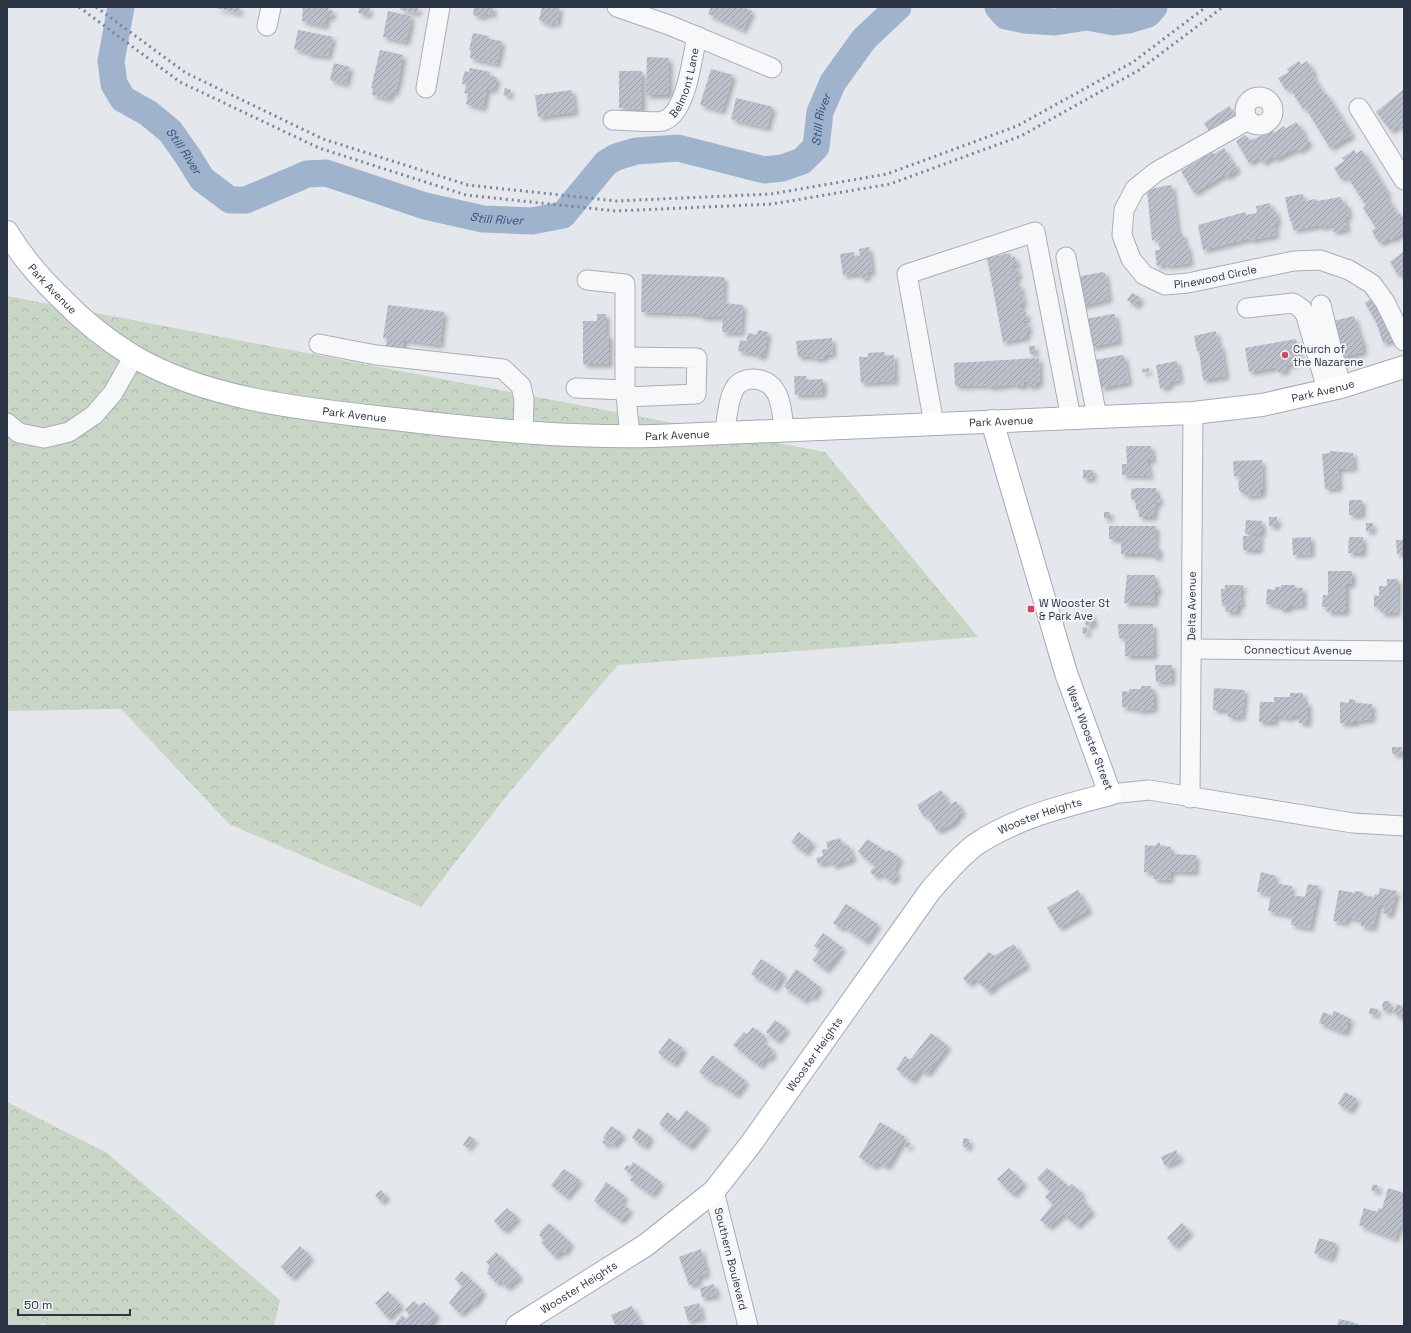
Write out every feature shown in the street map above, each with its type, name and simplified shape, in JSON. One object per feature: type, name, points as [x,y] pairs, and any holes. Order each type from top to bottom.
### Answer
[{"type":"main road","name":"Park Avenue","points":[[7,232],[18,250],[44,282],[72,310],[103,336],[134,356],[201,385],[266,402],[362,415],[523,433],[630,437],[1193,413],[1262,405],[1334,389],[1404,368]]},
{"type":"main road","name":"West Wooster Street","points":[[992,421],[1066,672],[1110,794]]},
{"type":"main road","name":"Wooster Heights","points":[[517,1326],[646,1245],[714,1191],[754,1138],[930,891],[950,868],[975,846],[1013,825],[1055,808],[1110,794]]},
{"type":"street","points":[[267,26],[270,7]]},
{"type":"street","points":[[426,88],[440,7]]},
{"type":"street","name":"Belmont Lane","points":[[617,7],[669,24],[772,68]]},
{"type":"street","name":"Belmont Lane","points":[[613,120],[663,121],[676,112],[682,100],[697,36]]},
{"type":"street","points":[[1359,108],[1404,180]]},
{"type":"street","name":"Pinewood Circle","points":[[1248,120],[1156,172],[1135,189],[1124,210],[1122,235],[1131,259],[1144,275],[1165,285],[1188,284],[1294,261],[1320,260],[1349,270],[1372,284],[1385,302],[1404,341]]},
{"type":"street","points":[[934,424],[907,274],[1035,232],[1071,418]]},
{"type":"street","points":[[1066,257],[1097,417]]},
{"type":"street","points":[[587,280],[625,284],[626,393],[630,437]]},
{"type":"street","points":[[1247,308],[1293,303],[1302,309],[1334,389]]},
{"type":"street","points":[[1322,306],[1334,389]]},
{"type":"street","points":[[319,344],[376,355],[503,369],[520,386],[524,399],[523,433]]},
{"type":"street","points":[[7,423],[19,433],[44,438],[69,432],[94,415],[113,393],[134,356]]},
{"type":"street","points":[[576,388],[626,393],[696,394],[697,358],[625,357]]},
{"type":"street","points":[[724,433],[733,390],[737,384],[752,379],[762,380],[773,386],[780,400],[784,431]]},
{"type":"street","name":"Delta Avenue","points":[[1190,798],[1193,413]]},
{"type":"street","name":"Connecticut Avenue","points":[[1192,648],[1404,651]]},
{"type":"street","name":"West Wooster Street","points":[[1110,794],[1149,790],[1190,798],[1353,823],[1404,826]]},
{"type":"street","name":"Southern Boulevard","points":[[714,1191],[748,1326]]},
{"type":"green space","points":[[7,296],[825,452],[978,637],[618,665],[508,794],[421,907],[229,824],[121,709],[7,711]]},
{"type":"green space","points":[[7,1102],[107,1153],[280,1300],[274,1326],[46,1326],[44,1323],[37,1326],[7,1326]]},
{"type":"building","points":[[216,7],[240,7],[239,13],[216,8]]},
{"type":"building","points":[[303,7],[329,7],[328,10],[333,11],[332,17],[327,16],[325,26],[302,21]]},
{"type":"building","points":[[360,7],[370,8],[368,15],[358,13]]},
{"type":"building","points":[[401,7],[418,7],[417,13],[400,10]]},
{"type":"building","points":[[474,7],[494,7],[492,15],[485,13],[484,17],[473,15]]},
{"type":"building","points":[[542,7],[560,7],[557,24],[552,22],[551,25],[539,20]]},
{"type":"building","points":[[711,7],[743,7],[752,11],[743,30],[708,14]]},
{"type":"building","points":[[388,11],[411,16],[406,42],[383,37]]},
{"type":"building","points":[[298,30],[333,37],[328,56],[307,54],[307,52],[294,49]]},
{"type":"building","points":[[473,33],[489,36],[488,39],[502,41],[497,64],[470,58],[471,50],[469,50]]},
{"type":"building","points":[[380,50],[403,55],[395,93],[391,92],[389,99],[372,95],[373,88],[371,88]]},
{"type":"building","points":[[647,57],[669,58],[669,95],[646,95]]},
{"type":"building","points":[[1299,61],[1301,65],[1307,61],[1314,73],[1312,74],[1324,94],[1326,93],[1352,135],[1330,148],[1305,107],[1303,109],[1290,88],[1286,90],[1278,78],[1289,72],[1287,69]]},
{"type":"building","points":[[334,63],[350,67],[346,84],[330,80]]},
{"type":"building","points":[[470,68],[490,72],[489,76],[497,77],[494,90],[487,89],[483,108],[466,104],[468,94],[464,93],[467,84],[462,84],[462,80],[465,71],[469,72]]},
{"type":"building","points":[[711,69],[733,75],[722,111],[700,105]]},
{"type":"building","points":[[619,71],[642,71],[642,109],[619,108]]},
{"type":"building","points":[[505,88],[511,90],[509,96],[503,95]]},
{"type":"building","points":[[1404,89],[1404,132],[1398,125],[1391,131],[1376,112]]},
{"type":"building","points":[[572,90],[575,112],[538,117],[535,95]]},
{"type":"building","points":[[736,98],[773,107],[767,128],[731,119]]},
{"type":"building","points":[[1229,106],[1237,117],[1211,134],[1204,123]]},
{"type":"building","points":[[1296,122],[1304,132],[1303,134],[1309,144],[1298,151],[1297,148],[1275,159],[1273,156],[1263,163],[1259,157],[1249,163],[1236,141],[1246,135],[1250,141],[1272,130],[1274,133],[1284,126],[1285,129]]},
{"type":"building","points":[[1224,148],[1233,164],[1235,163],[1237,170],[1226,177],[1225,174],[1194,193],[1181,171],[1212,152],[1214,154]]},
{"type":"building","points":[[1354,150],[1356,154],[1362,150],[1388,193],[1386,196],[1398,215],[1400,213],[1404,220],[1404,227],[1402,229],[1404,232],[1391,240],[1390,238],[1380,243],[1376,239],[1372,231],[1376,228],[1363,208],[1366,206],[1347,176],[1341,179],[1334,168],[1344,161],[1342,158]]},
{"type":"building","points":[[1169,185],[1172,186],[1178,234],[1183,234],[1185,245],[1188,246],[1190,263],[1157,266],[1155,250],[1160,250],[1158,239],[1152,240],[1147,190]]},
{"type":"building","points":[[1303,194],[1304,201],[1316,199],[1317,201],[1341,197],[1343,204],[1347,203],[1349,217],[1345,217],[1347,229],[1333,232],[1332,225],[1320,227],[1320,225],[1293,230],[1285,197]]},
{"type":"building","points":[[1270,203],[1271,210],[1275,209],[1278,223],[1274,224],[1276,235],[1251,240],[1250,238],[1203,250],[1198,225],[1245,212],[1246,215],[1257,213],[1256,206]]},
{"type":"building","points":[[869,247],[872,271],[867,272],[868,277],[861,278],[860,273],[843,275],[840,254],[854,252],[854,256],[860,256],[859,249]]},
{"type":"building","points":[[1404,251],[1404,274],[1398,275],[1390,262]]},
{"type":"building","points":[[1010,253],[1011,258],[1015,257],[1017,266],[1013,266],[1013,269],[1017,268],[1019,277],[1015,277],[1017,285],[1020,285],[1022,293],[1018,294],[1019,296],[1022,295],[1024,303],[1021,304],[1021,308],[1022,313],[1026,312],[1027,320],[1024,321],[1024,323],[1028,323],[1029,331],[1026,331],[1027,337],[1003,342],[987,258]]},
{"type":"building","points":[[1103,272],[1105,273],[1109,299],[1081,306],[1076,277]]},
{"type":"building","points":[[642,274],[724,277],[723,311],[724,303],[743,305],[741,333],[722,332],[723,317],[700,317],[701,314],[641,312]]},
{"type":"building","points":[[1132,293],[1141,298],[1136,306],[1127,300]]},
{"type":"building","points":[[1377,295],[1397,339],[1383,343],[1377,324],[1365,303]]},
{"type":"building","points":[[388,305],[444,312],[440,345],[404,340],[402,349],[386,347],[387,338],[383,338]]},
{"type":"building","points":[[597,314],[606,314],[606,335],[609,335],[609,364],[583,364],[583,321],[597,321]]},
{"type":"building","points":[[1115,314],[1119,341],[1091,347],[1086,319]]},
{"type":"building","points":[[1354,316],[1361,340],[1363,342],[1363,352],[1347,356],[1348,360],[1340,361],[1333,321]]},
{"type":"building","points":[[758,330],[768,332],[764,355],[762,355],[762,357],[757,356],[757,354],[738,351],[740,340],[746,341],[748,333],[757,335]]},
{"type":"building","points":[[1216,331],[1219,346],[1221,345],[1226,376],[1203,380],[1199,351],[1197,351],[1194,336]]},
{"type":"building","points":[[832,338],[833,354],[825,355],[825,358],[813,359],[813,356],[798,357],[796,341]]},
{"type":"building","points":[[1296,339],[1300,362],[1286,365],[1287,370],[1278,372],[1277,367],[1249,372],[1245,348]]},
{"type":"building","points":[[1029,346],[1035,346],[1035,354],[1030,354]]},
{"type":"building","points":[[884,352],[884,356],[894,355],[895,381],[861,383],[859,357],[868,357],[868,353]]},
{"type":"building","points":[[1122,355],[1124,356],[1129,382],[1101,388],[1095,360]]},
{"type":"building","points":[[1039,358],[1040,383],[1036,383],[1036,386],[1027,386],[1027,382],[1024,382],[1024,386],[1016,386],[1015,384],[999,386],[997,384],[997,387],[989,387],[988,385],[955,386],[954,363]]},
{"type":"building","points":[[1177,361],[1180,380],[1169,382],[1170,386],[1160,388],[1156,365]]},
{"type":"building","points":[[1149,368],[1149,371],[1143,373],[1142,369]]},
{"type":"building","points":[[794,376],[806,376],[806,380],[823,379],[823,394],[795,395]]},
{"type":"building","points":[[1126,446],[1151,446],[1153,460],[1147,460],[1150,476],[1122,475],[1122,464],[1127,464]]},
{"type":"building","points":[[1330,451],[1353,453],[1354,468],[1338,469],[1339,488],[1325,489],[1322,454],[1330,453]]},
{"type":"building","points":[[1262,460],[1263,491],[1261,491],[1261,495],[1246,496],[1245,492],[1240,492],[1238,486],[1240,476],[1234,476],[1233,461]]},
{"type":"building","points":[[1083,470],[1093,470],[1093,478],[1083,479]]},
{"type":"building","points":[[1156,488],[1156,496],[1160,496],[1159,503],[1156,503],[1153,517],[1139,517],[1139,510],[1136,510],[1136,500],[1131,499],[1131,489]]},
{"type":"building","points":[[1349,500],[1362,500],[1362,515],[1349,515]]},
{"type":"building","points":[[1104,512],[1110,512],[1110,518],[1104,518]]},
{"type":"building","points":[[1269,517],[1277,517],[1277,526],[1269,526]]},
{"type":"building","points":[[1246,520],[1262,521],[1262,534],[1245,534]]},
{"type":"building","points":[[1366,523],[1373,523],[1372,532],[1366,531]]},
{"type":"building","points":[[1109,526],[1156,526],[1155,547],[1159,547],[1159,557],[1153,557],[1153,554],[1121,554],[1121,539],[1109,539]]},
{"type":"building","points":[[1243,536],[1260,536],[1259,550],[1243,550]]},
{"type":"building","points":[[1311,537],[1311,554],[1293,555],[1292,538]]},
{"type":"building","points":[[1349,537],[1363,537],[1363,553],[1348,553]]},
{"type":"building","points":[[1396,540],[1404,540],[1404,554],[1397,554]]},
{"type":"building","points":[[1328,571],[1352,571],[1352,584],[1346,584],[1346,612],[1327,612],[1328,607],[1322,607],[1323,595],[1328,595]]},
{"type":"building","points":[[1127,575],[1155,575],[1155,585],[1158,585],[1158,592],[1155,592],[1155,603],[1124,603]]},
{"type":"building","points":[[1387,579],[1398,579],[1397,613],[1381,613],[1381,607],[1374,607],[1374,595],[1379,596],[1379,586],[1387,586]]},
{"type":"building","points":[[1225,585],[1243,585],[1243,590],[1240,590],[1242,605],[1238,605],[1238,612],[1226,612],[1226,605],[1222,606],[1221,589],[1225,589]]},
{"type":"building","points":[[1281,585],[1295,585],[1295,588],[1303,588],[1303,605],[1289,606],[1288,609],[1280,609],[1280,606],[1266,604],[1267,589],[1275,590],[1275,587],[1281,587]]},
{"type":"building","points":[[1092,614],[1094,624],[1086,626],[1084,616]]},
{"type":"building","points":[[1118,624],[1153,624],[1154,656],[1125,656],[1125,638],[1119,638]]},
{"type":"building","points":[[1087,627],[1088,633],[1083,634],[1082,628]]},
{"type":"building","points":[[1155,665],[1172,665],[1172,681],[1156,682]]},
{"type":"building","points":[[1141,686],[1151,686],[1151,690],[1154,690],[1154,709],[1139,711],[1139,709],[1122,707],[1122,691],[1129,692],[1129,689],[1141,689]]},
{"type":"building","points":[[1214,688],[1245,690],[1242,717],[1228,717],[1228,710],[1213,710]]},
{"type":"building","points":[[1290,693],[1303,693],[1303,702],[1308,702],[1308,723],[1299,723],[1299,716],[1291,716],[1291,718],[1275,716],[1275,722],[1259,722],[1260,702],[1274,702],[1274,697],[1290,697]]},
{"type":"building","points":[[1349,699],[1355,700],[1355,703],[1372,704],[1372,719],[1355,721],[1355,723],[1340,723],[1340,702],[1349,703]]},
{"type":"building","points":[[1392,747],[1402,747],[1401,754],[1392,754]]},
{"type":"building","points":[[941,790],[950,805],[956,801],[963,812],[957,816],[958,818],[952,824],[937,831],[927,815],[924,817],[917,805]]},
{"type":"building","points":[[799,832],[813,843],[805,853],[791,842]]},
{"type":"building","points":[[840,838],[843,846],[849,845],[853,859],[833,866],[831,861],[818,864],[816,858],[823,856],[822,850],[828,849],[826,842]]},
{"type":"building","points":[[867,839],[887,852],[889,850],[900,858],[894,870],[898,874],[892,882],[880,873],[877,877],[870,872],[875,866],[858,852]]},
{"type":"building","points":[[1159,842],[1161,846],[1171,847],[1171,854],[1196,855],[1195,872],[1171,871],[1170,880],[1153,879],[1153,872],[1144,872],[1145,845],[1155,846]]},
{"type":"building","points":[[1261,872],[1276,876],[1274,883],[1292,886],[1290,895],[1305,897],[1308,884],[1319,886],[1310,928],[1291,925],[1293,916],[1268,911],[1271,894],[1257,892]]},
{"type":"building","points":[[1380,888],[1397,891],[1390,915],[1383,913],[1385,905],[1380,904],[1378,907],[1373,928],[1361,926],[1361,920],[1347,917],[1346,923],[1333,921],[1339,890],[1355,893],[1355,891],[1363,892],[1362,895],[1374,897],[1375,894],[1378,895]]},
{"type":"building","points":[[1078,890],[1089,910],[1059,928],[1047,908]]},
{"type":"building","points":[[846,904],[878,924],[866,942],[843,926],[841,929],[833,923]]},
{"type":"building","points":[[823,933],[843,948],[826,970],[812,960],[820,950],[814,946]]},
{"type":"building","points":[[1014,944],[1027,965],[997,984],[989,992],[975,978],[969,984],[963,978],[989,952],[994,956]]},
{"type":"building","points":[[761,959],[784,974],[774,989],[751,974]]},
{"type":"building","points":[[796,969],[820,987],[813,998],[808,995],[805,1001],[784,987]]},
{"type":"building","points":[[1384,1001],[1389,1001],[1391,1006],[1388,1011],[1383,1010],[1382,1005]]},
{"type":"building","points":[[1397,1004],[1404,1007],[1401,1017],[1393,1013]]},
{"type":"building","points":[[1370,1008],[1378,1009],[1377,1015],[1369,1014]]},
{"type":"building","points":[[1334,1011],[1351,1019],[1350,1023],[1348,1022],[1348,1028],[1344,1033],[1319,1023],[1323,1012],[1332,1016]]},
{"type":"building","points":[[775,1020],[787,1029],[777,1041],[766,1032]]},
{"type":"building","points":[[753,1027],[765,1036],[762,1041],[772,1049],[771,1051],[774,1053],[769,1059],[767,1057],[760,1066],[733,1045],[744,1032],[747,1034]]},
{"type":"building","points":[[931,1033],[948,1046],[927,1074],[920,1069],[912,1081],[896,1069],[905,1056],[910,1060]]},
{"type":"building","points":[[669,1038],[684,1049],[674,1064],[658,1053]]},
{"type":"building","points":[[712,1055],[746,1081],[736,1095],[716,1081],[714,1083],[699,1072]]},
{"type":"building","points":[[1345,1092],[1357,1099],[1350,1111],[1338,1104]]},
{"type":"building","points":[[686,1110],[707,1126],[690,1147],[680,1140],[679,1141],[676,1138],[677,1137],[659,1124],[667,1112],[678,1121]]},
{"type":"building","points":[[880,1122],[905,1137],[887,1167],[878,1162],[875,1167],[859,1157]]},
{"type":"building","points":[[611,1126],[623,1134],[614,1146],[603,1138]]},
{"type":"building","points":[[638,1128],[651,1137],[645,1147],[632,1138]]},
{"type":"building","points":[[469,1136],[475,1139],[468,1148],[463,1145]]},
{"type":"building","points":[[963,1138],[969,1139],[969,1147],[963,1147]]},
{"type":"building","points":[[605,1140],[609,1143],[606,1146],[602,1142]]},
{"type":"building","points":[[907,1142],[911,1144],[908,1148],[904,1146]]},
{"type":"building","points":[[1176,1150],[1180,1159],[1165,1166],[1161,1157]]},
{"type":"building","points":[[633,1162],[661,1182],[652,1195],[630,1180],[633,1176],[624,1169],[627,1165],[630,1167]]},
{"type":"building","points":[[1009,1168],[1024,1183],[1013,1195],[997,1179]]},
{"type":"building","points":[[1047,1168],[1069,1187],[1072,1184],[1083,1194],[1080,1197],[1092,1211],[1077,1226],[1063,1214],[1049,1227],[1040,1220],[1053,1204],[1045,1197],[1050,1191],[1037,1178]]},
{"type":"building","points":[[564,1169],[580,1180],[566,1197],[551,1185]]},
{"type":"building","points":[[606,1182],[625,1196],[621,1202],[630,1210],[621,1221],[594,1201]]},
{"type":"building","points":[[1375,1184],[1378,1185],[1378,1191],[1375,1192],[1372,1191],[1371,1188],[1372,1185]]},
{"type":"building","points":[[1388,1188],[1404,1193],[1404,1225],[1403,1227],[1400,1225],[1395,1239],[1359,1225],[1364,1208],[1377,1212],[1379,1208],[1382,1209]]},
{"type":"building","points":[[381,1190],[387,1197],[381,1202],[375,1195]]},
{"type":"building","points":[[507,1208],[518,1218],[504,1231],[494,1221]]},
{"type":"building","points":[[549,1223],[571,1243],[564,1253],[562,1251],[555,1257],[541,1242],[544,1240],[539,1235]]},
{"type":"building","points":[[1182,1223],[1190,1232],[1175,1247],[1167,1238]]},
{"type":"building","points":[[1319,1238],[1336,1243],[1331,1259],[1314,1253]]},
{"type":"building","points":[[300,1246],[311,1257],[292,1278],[281,1267]]},
{"type":"building","points":[[701,1249],[707,1274],[698,1276],[699,1282],[689,1285],[679,1257]]},
{"type":"building","points":[[496,1252],[520,1276],[507,1288],[501,1281],[498,1284],[487,1273],[490,1266],[486,1262]]},
{"type":"building","points":[[462,1271],[483,1291],[474,1305],[472,1303],[461,1314],[449,1303],[462,1286],[455,1279]]},
{"type":"building","points":[[714,1284],[717,1295],[702,1298],[700,1288]]},
{"type":"building","points":[[388,1291],[401,1305],[388,1318],[375,1303]]},
{"type":"building","points":[[414,1301],[419,1306],[424,1302],[437,1315],[428,1326],[397,1326],[395,1324],[402,1315],[406,1319],[410,1315],[405,1310]]},
{"type":"building","points":[[699,1303],[702,1317],[688,1321],[684,1307]]},
{"type":"building","points":[[632,1306],[641,1326],[616,1326],[611,1315]]},
{"type":"building","points":[[1339,1319],[1349,1321],[1362,1326],[1337,1326]]},
{"type":"waterway","name":"Still River","points":[[121,7],[111,61],[114,84],[123,99],[148,113],[170,131],[202,179],[230,200],[246,200],[307,174],[326,173],[425,206],[483,219],[532,221],[563,215],[606,163],[616,157],[636,151],[678,148],[764,170],[782,168],[802,161],[816,147],[820,112],[833,82],[864,39],[898,7]]},
{"type":"waterway","name":"Still River","points":[[998,7],[1006,16],[1025,20],[1055,22],[1087,17],[1114,22],[1128,20],[1148,14],[1154,7]]},
{"type":"railway","points":[[79,7],[180,82],[319,148],[466,195],[616,211],[772,204],[890,184],[1021,136],[1139,70],[1223,7]]},
{"type":"railway","points":[[96,7],[186,73],[323,139],[468,185],[616,201],[771,194],[887,174],[1017,126],[1133,62],[1206,7]]},
{"type":"place","name":"Church of the Nazarene","points":[[1285,355]]},
{"type":"place","name":"W Wooster St & Park Ave","points":[[1031,609]]}]
